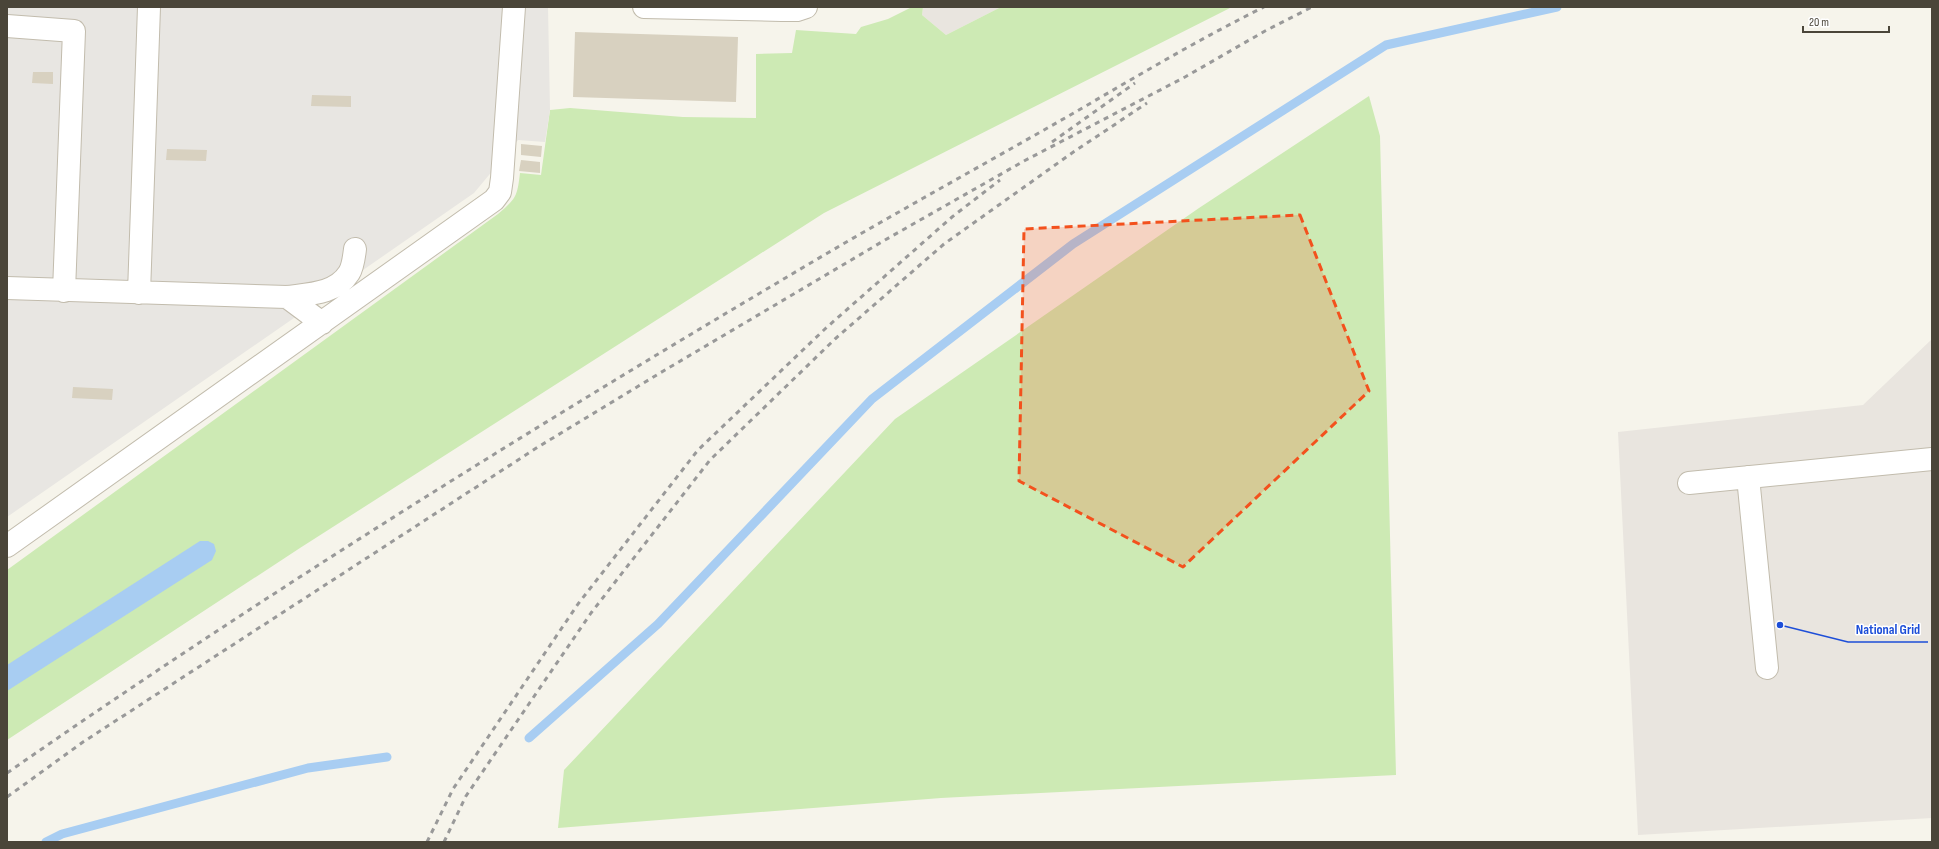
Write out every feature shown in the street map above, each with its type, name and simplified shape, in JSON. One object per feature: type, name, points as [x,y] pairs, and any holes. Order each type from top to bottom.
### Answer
[{"type":"lane","points":[[139,293],[149,7]]},
{"type":"lane","points":[[7,546],[494,200],[500,192],[514,7]]},
{"type":"lane","points":[[644,7],[782,10],[796,10],[806,7]]},
{"type":"lane","points":[[7,26],[74,31],[64,291]]},
{"type":"lane","points":[[7,288],[287,297],[321,293],[340,283],[349,273],[356,249]]},
{"type":"lane","points":[[287,297],[322,323]]},
{"type":"lane","points":[[1689,483],[1932,459]]},
{"type":"lane","points":[[1748,477],[1767,668]]},
{"type":"highlighted area","points":[[1300,215],[1369,391],[1183,567],[1019,481],[1024,229]]},
{"type":"shaded area","points":[[7,7],[548,7],[550,110],[545,142],[518,140],[474,193],[7,517]]},
{"type":"shaded area","points":[[923,7],[1001,7],[946,35],[922,15]]},
{"type":"shaded area","points":[[1932,339],[1932,818],[1638,835],[1618,432],[1863,405]]},
{"type":"green space","points":[[912,7],[923,7],[922,15],[946,35],[1001,7],[1232,7],[824,213],[300,548],[7,740],[7,570],[498,214],[515,197],[520,173],[541,175],[550,110],[570,108],[683,117],[756,118],[756,54],[792,53],[796,30],[856,34],[861,27],[888,19]]},
{"type":"green space","points":[[1369,96],[1380,136],[1396,775],[941,798],[558,828],[564,770],[895,419],[1199,208]]},
{"type":"water","points":[[200,541],[208,541],[214,544],[216,551],[212,560],[7,691],[7,665]]},
{"type":"building","points":[[575,32],[738,37],[736,102],[573,97]]},
{"type":"building","points":[[33,72],[53,72],[53,84],[32,83]]},
{"type":"building","points":[[312,95],[351,96],[351,107],[311,106]]},
{"type":"building","points":[[521,144],[542,146],[541,157],[521,155]]},
{"type":"building","points":[[167,149],[207,150],[206,161],[166,160]]},
{"type":"building","points":[[521,160],[540,162],[540,173],[519,171]]},
{"type":"building","points":[[73,387],[113,389],[112,400],[72,398]]},
{"type":"waterway","points":[[529,738],[658,624],[872,399],[1073,244],[1386,45],[1557,7]]},
{"type":"waterway","points":[[46,842],[62,834],[308,768],[387,757]]},
{"type":"railway","points":[[7,773],[198,643],[295,580],[589,396],[853,238],[1183,50],[1264,7]]},
{"type":"railway","points":[[7,797],[83,742],[538,447],[660,373],[885,240],[1024,161],[1185,77],[1265,31],[1312,7]]},
{"type":"railway","points":[[1052,142],[1135,83]]},
{"type":"railway","points":[[444,842],[466,796],[591,613],[710,460],[835,339],[944,244],[1072,153],[1147,103]]},
{"type":"railway","points":[[427,842],[453,789],[578,604],[698,450],[826,328],[952,217],[1000,180]]},
{"type":"place","name":"National Grid","points":[[1780,625]]}]
